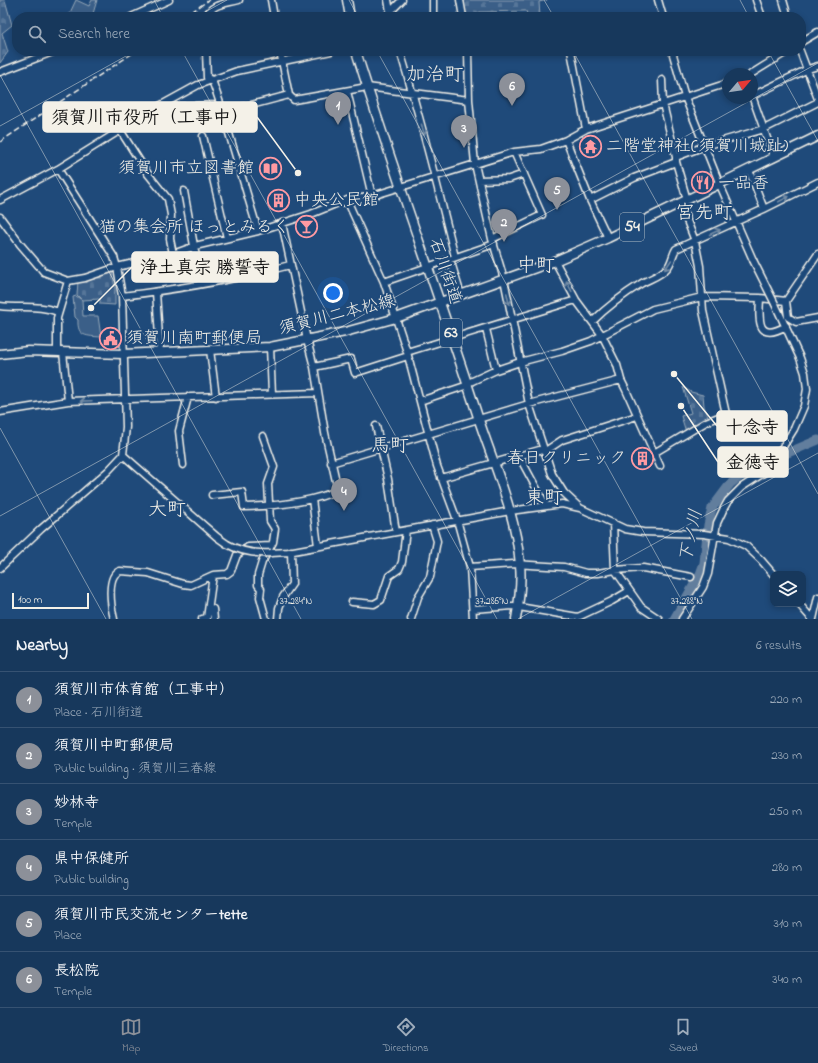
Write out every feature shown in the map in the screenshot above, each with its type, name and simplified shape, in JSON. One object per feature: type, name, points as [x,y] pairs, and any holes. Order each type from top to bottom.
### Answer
[{"type":"main road","points":[[347,0],[349,12]]},
{"type":"main road","name":"石川街道","points":[[358,56],[400,187],[453,338],[478,419],[510,511],[520,565],[520,584],[516,619]]},
{"type":"main road","name":"54","points":[[440,302],[555,261],[608,238],[683,201],[720,185],[818,136]]},
{"type":"main road","name":"須賀川二本松線","points":[[0,354],[28,351],[123,354],[270,347],[345,332],[396,318],[440,302]]},
{"type":"street","points":[[142,12],[169,0]]},
{"type":"street","points":[[208,12],[210,9],[223,3],[239,0]]},
{"type":"street","points":[[271,0],[273,12]]},
{"type":"street","points":[[388,0],[390,12]]},
{"type":"street","points":[[393,12],[402,0]]},
{"type":"street","points":[[432,0],[433,12]]},
{"type":"street","points":[[460,0],[462,12]]},
{"type":"street","points":[[658,0],[661,12]]},
{"type":"street","points":[[756,0],[760,12]]},
{"type":"street","points":[[783,0],[787,12]]},
{"type":"street","points":[[806,39],[818,32]]},
{"type":"street","points":[[0,72],[42,56]]},
{"type":"street","points":[[206,56],[207,78],[212,80],[258,231]]},
{"type":"street","points":[[281,56],[289,96],[297,101],[367,87],[469,100]]},
{"type":"street","points":[[0,200],[58,168],[156,108],[198,85],[237,72],[309,56]]},
{"type":"street","points":[[402,56],[413,92],[435,176],[461,295]]},
{"type":"street","points":[[468,56],[469,100],[475,164],[493,242],[504,279],[528,404],[552,474],[564,494],[580,508]]},
{"type":"street","points":[[572,56],[586,129]]},
{"type":"street","points":[[673,56],[685,97],[720,185],[753,260],[786,326],[800,358],[805,373],[807,389],[804,406],[799,419],[774,461],[765,472],[742,487],[728,501],[724,508],[718,523],[708,574],[703,587],[682,619]]},
{"type":"street","points":[[758,70],[780,56]]},
{"type":"street","points":[[802,56],[818,99]]},
{"type":"street","points":[[758,93],[808,69],[818,66]]},
{"type":"street","points":[[654,453],[706,422],[726,414],[703,311],[700,266],[695,241],[683,201],[676,160],[663,104],[662,80]]},
{"type":"street","points":[[0,217],[20,244],[44,272],[68,281],[85,278],[117,268],[173,254],[195,246],[258,231],[311,214],[347,200],[372,196],[514,152],[541,149],[566,140],[586,129],[722,85]]},
{"type":"street","points":[[347,91],[372,196]]},
{"type":"street","points":[[156,108],[214,105],[222,110],[232,110],[289,96]]},
{"type":"street","points":[[590,200],[634,178],[705,146],[764,129],[818,102]]},
{"type":"street","points":[[755,104],[774,158]]},
{"type":"street","points":[[120,130],[148,174],[168,199],[171,215],[170,239],[173,254]]},
{"type":"street","points":[[203,136],[228,238]]},
{"type":"street","points":[[566,140],[590,200],[608,238]]},
{"type":"street","points":[[384,282],[493,242],[542,215],[514,152]]},
{"type":"street","points":[[0,568],[41,529],[108,471],[123,455],[126,427],[122,296],[117,268],[114,257],[58,168]]},
{"type":"street","points":[[750,170],[764,209]]},
{"type":"street","points":[[479,180],[509,179],[524,174]]},
{"type":"street","points":[[593,321],[612,303],[668,268],[673,253],[676,249],[764,209],[818,182]]},
{"type":"street","points":[[184,191],[201,284]]},
{"type":"street","points":[[347,200],[384,282],[408,354],[428,434],[470,567],[473,619]]},
{"type":"street","points":[[212,495],[242,492],[244,507],[270,506],[312,499],[338,490],[331,463],[314,367],[290,265],[282,223]]},
{"type":"street","points":[[818,254],[786,301],[788,317],[796,322],[818,318]]},
{"type":"street","points":[[555,261],[576,300],[602,335],[617,365],[621,380],[660,466]]},
{"type":"street","points":[[122,296],[201,284],[268,271],[290,265]]},
{"type":"street","points":[[68,281],[57,318],[60,352],[68,402]]},
{"type":"street","points":[[156,292],[160,352]]},
{"type":"street","points":[[420,402],[468,384],[496,370],[591,341],[653,309],[702,297],[760,298],[786,301]]},
{"type":"street","points":[[760,298],[761,327],[770,333],[776,332],[786,326]]},
{"type":"street","points":[[314,367],[351,359],[355,372],[453,338],[576,300]]},
{"type":"street","points":[[0,306],[14,308],[34,307],[58,312]]},
{"type":"street","points":[[486,329],[496,370]]},
{"type":"street","points":[[270,347],[272,394]]},
{"type":"street","points":[[210,350],[216,397]]},
{"type":"street","points":[[331,463],[528,404],[621,380]]},
{"type":"street","points":[[0,412],[68,402],[318,393]]},
{"type":"street","points":[[183,466],[179,431],[188,397]]},
{"type":"street","points":[[441,478],[544,450],[562,440],[637,416]]},
{"type":"street","points":[[376,426],[388,479],[396,532]]},
{"type":"street","points":[[263,436],[274,467],[268,484],[270,522],[274,529],[273,542],[262,562],[258,575],[258,585],[261,589],[260,597],[266,619]]},
{"type":"street","points":[[123,455],[227,544],[250,553],[271,554],[456,520],[562,504],[580,508],[625,529],[643,532],[704,534],[729,538],[746,546],[770,571]]},
{"type":"street","points":[[519,456],[546,506]]},
{"type":"street","points":[[312,499],[318,546]]},
{"type":"street","points":[[613,523],[615,570],[641,607],[659,619]]},
{"type":"street","points":[[412,619],[418,597],[430,577],[437,541],[432,525]]},
{"type":"street","points":[[352,602],[374,604],[381,600],[389,576],[399,569],[402,562],[406,530]]},
{"type":"street","points":[[114,619],[111,599],[112,578],[116,572],[148,573],[191,585],[213,575],[227,574],[232,571],[237,555],[248,547],[270,546]]},
{"type":"street","points":[[278,619],[279,608],[283,597],[292,584],[290,551]]},
{"type":"street","points":[[0,574],[10,559]]},
{"type":"street","points":[[470,567],[520,565],[564,568],[586,573],[643,568],[691,577]]},
{"type":"street","points":[[202,619],[207,618],[213,575]]},
{"type":"street","points":[[473,609],[517,607],[578,618],[612,601],[629,590]]},
{"type":"street","points":[[813,619],[818,597]]},
{"type":"street","points":[[209,607],[213,609],[214,619]]},
{"type":"street","points":[[802,607],[813,619]]},
{"type":"street","points":[[538,611],[538,619]]},
{"type":"green space","points":[[0,0],[5,0],[12,25],[2,33],[8,52],[0,63]]},
{"type":"green space","points":[[76,0],[89,6],[92,0],[97,0],[93,12],[70,12]]},
{"type":"green space","points":[[463,0],[547,0],[539,2],[540,12],[465,11]]},
{"type":"green space","points":[[112,273],[115,288],[115,305],[100,304],[100,299],[82,300],[77,295],[78,281]]},
{"type":"green space","points":[[76,296],[82,300],[83,316],[98,316],[101,337],[87,336],[79,330],[78,320],[75,317],[73,297]]},
{"type":"green space","points":[[683,387],[691,392],[703,395],[704,406],[710,421],[686,432],[681,416],[691,413]]},
{"type":"waterway","name":"下ノ川","points":[[674,619],[700,574],[704,563],[708,525],[712,508],[730,484],[750,469],[818,440]]},
{"type":"railway","points":[[191,12],[209,0]]},
{"type":"railway","points":[[0,142],[129,56]]},
{"type":"place","name":"長松院","points":[[512,106]]},
{"type":"place","name":"須賀川市体育館（工事中）","points":[[338,125]]},
{"type":"place","name":"二階堂神社(須賀川城趾)","points":[[590,146]]},
{"type":"place","name":"妙林寺","points":[[464,148]]},
{"type":"place","name":"須賀川市立図書館","points":[[270,168]]},
{"type":"place","name":"須賀川市役所（工事中）","points":[[298,173]]},
{"type":"place","name":"一品香","points":[[703,183]]},
{"type":"place","name":"中央公民館","points":[[278,200]]},
{"type":"place","name":"須賀川市民交流センターtette","points":[[557,210]]},
{"type":"place","name":"猫の集会所 ほっとみるく","points":[[306,227]]},
{"type":"place","name":"須賀川中町郵便局","points":[[504,242]]},
{"type":"place","name":"浄土真宗 勝誓寺","points":[[91,308]]},
{"type":"place","name":"須賀川南町郵便局","points":[[110,338]]},
{"type":"place","name":"十念寺","points":[[674,374]]},
{"type":"place","name":"金徳寺","points":[[681,406]]},
{"type":"place","name":"春日クリニック","points":[[642,458]]},
{"type":"place","name":"県中保健所","points":[[344,511]]},
{"type":"district","name":"加治町","points":[[435,75]]},
{"type":"district","name":"宮先町","points":[[704,213]]},
{"type":"district","name":"中町","points":[[536,266]]},
{"type":"district","name":"馬町","points":[[390,446]]},
{"type":"district","name":"東町","points":[[544,498]]},
{"type":"district","name":"大町","points":[[167,510]]}]
